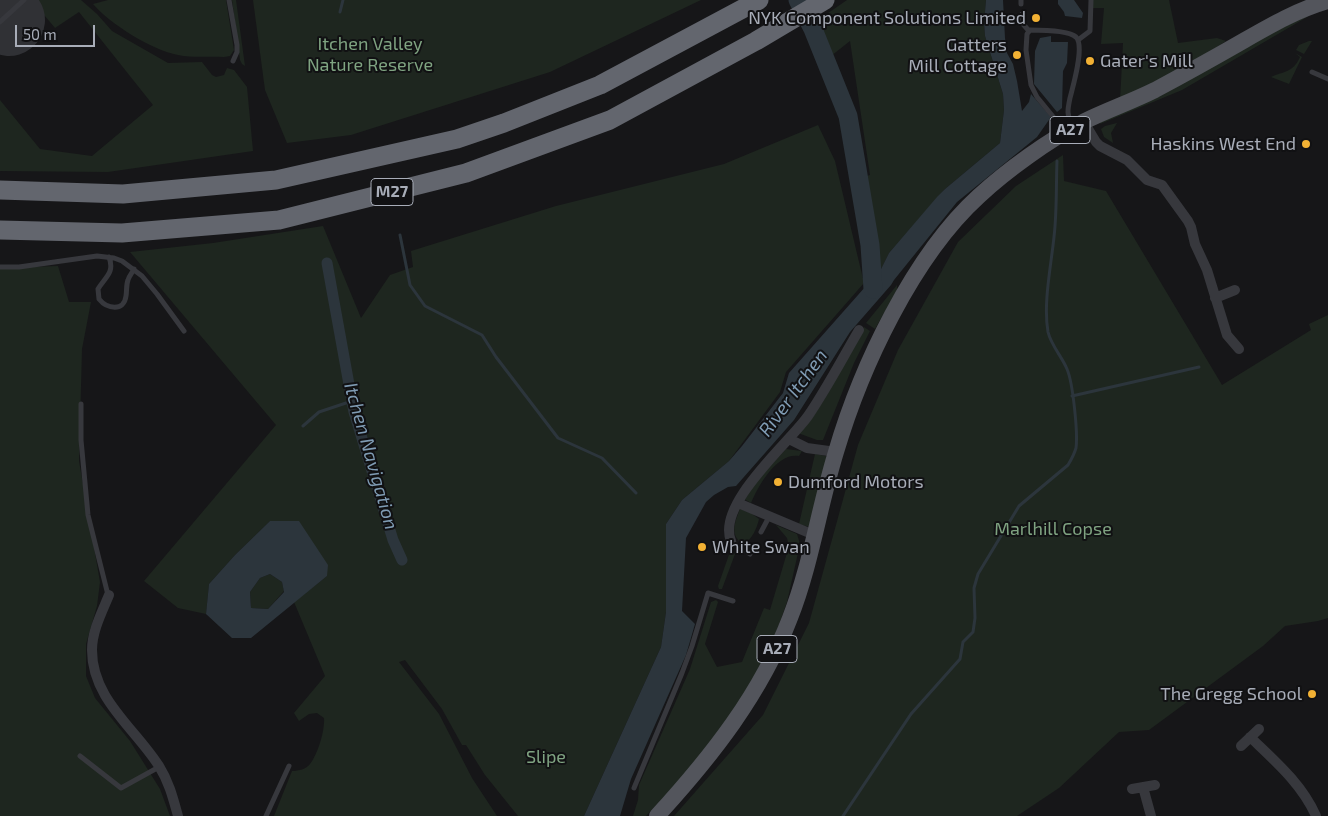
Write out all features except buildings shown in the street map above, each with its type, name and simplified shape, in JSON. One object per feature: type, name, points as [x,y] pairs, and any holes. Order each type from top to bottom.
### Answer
[{"type":"highway","name":"M27","points":[[0,190],[123,194],[276,180],[457,139],[600,86],[759,0]]},
{"type":"highway","name":"M27","points":[[0,230],[122,233],[279,220],[466,173],[610,120],[756,41],[825,0]]},
{"type":"main road","name":"A27","points":[[657,816],[692,778],[735,722],[778,648],[792,616],[802,583],[836,452],[850,408],[871,357],[898,304],[938,241],[978,197],[1018,165],[1074,128],[1189,72],[1272,24],[1328,1]]},
{"type":"street","points":[[1074,128],[1100,146],[1127,160],[1148,180],[1164,187],[1191,227],[1195,244],[1207,270],[1227,335],[1239,349]]},
{"type":"street","points":[[1215,298],[1235,290]]},
{"type":"street","points":[[731,541],[728,529],[738,503],[763,466],[807,418],[858,330]]},
{"type":"street","points":[[789,439],[807,448],[836,452]]},
{"type":"street","points":[[738,503],[814,535]]},
{"type":"street","points":[[109,595],[95,629],[92,648],[93,667],[105,698],[160,766],[171,790],[178,816]]},
{"type":"street","points":[[1241,746],[1259,729]]},
{"type":"street","points":[[1250,737],[1304,792],[1316,816]]},
{"type":"street","points":[[1132,789],[1155,784]]},
{"type":"street","points":[[1143,788],[1151,816]]},
{"type":"lane","points":[[0,22],[24,0]]},
{"type":"lane","points":[[229,0],[237,45],[237,52],[233,61]]},
{"type":"lane","points":[[1078,40],[1090,31],[1091,0]]},
{"type":"lane","points":[[1022,14],[1023,24],[1029,31],[1064,32],[1075,36],[1078,40],[1079,56],[1067,112],[1074,128]]},
{"type":"lane","points":[[1029,31],[1026,50],[1031,85],[1037,96],[1074,128]]},
{"type":"lane","points":[[1312,72],[1328,79]]},
{"type":"lane","points":[[0,267],[19,267],[97,256],[110,257],[122,261],[134,269],[157,294],[184,331]]},
{"type":"lane","points":[[110,257],[112,272],[98,289],[99,299],[107,307],[116,308],[122,304],[126,296],[128,278],[134,269]]},
{"type":"lane","points":[[81,404],[81,440],[88,515],[109,595]]},
{"type":"lane","points":[[761,532],[769,517]]},
{"type":"lane","points":[[731,541],[750,554]]},
{"type":"lane","points":[[634,788],[686,664],[708,594],[733,601]]},
{"type":"lane","points":[[80,756],[121,788],[160,766]]},
{"type":"lane","points":[[266,816],[289,766]]},
{"type":"green space","points":[[39,0],[81,0],[112,31],[168,63],[202,62],[212,75],[216,77],[224,75],[227,68],[234,70],[247,87],[253,151],[108,172],[0,171],[0,100],[40,149],[92,156],[153,105],[79,12],[55,28],[34,3]]},
{"type":"green space","points":[[108,0],[226,0],[234,50],[230,56],[195,57],[178,55],[156,48],[121,28],[100,12],[93,4]]},
{"type":"green space","points":[[232,0],[236,0],[245,66],[240,60]]},
{"type":"green space","name":"Itchen Valley Nature Reserve","points":[[253,0],[701,0],[550,72],[351,135],[287,143],[265,90]]},
{"type":"green space","points":[[847,0],[986,0],[985,36],[1003,94],[1004,110],[1000,143],[945,189],[889,253],[881,269],[879,269],[879,257],[863,177],[870,175],[850,41],[831,56],[818,20]]},
{"type":"green space","points":[[1093,0],[1169,0],[1178,43],[1217,38],[1226,41],[1186,67],[1120,101],[1123,43],[1101,44],[1104,8],[1093,8]]},
{"type":"green space","points":[[1314,13],[1182,90],[1100,124],[1245,45]]},
{"type":"green space","points":[[1312,41],[1304,54],[1296,50],[1299,45]]},
{"type":"green space","points":[[1295,53],[1302,57],[1289,84],[1271,77],[1288,71],[1294,66],[1300,57]]},
{"type":"green space","points":[[1117,123],[1111,133],[1113,143],[1104,137],[1101,129]]},
{"type":"green space","name":"Slipe","points":[[818,125],[835,161],[864,283],[786,372],[780,392],[729,461],[682,500],[666,524],[666,612],[661,647],[584,816],[518,816],[485,775],[466,745],[462,745],[442,709],[405,660],[399,662],[439,714],[472,778],[497,816],[274,816],[292,771],[297,771],[310,764],[316,754],[322,735],[324,718],[317,713],[309,714],[299,721],[294,713],[325,676],[294,602],[327,576],[270,521],[209,584],[206,614],[178,608],[144,581],[276,425],[130,252],[213,243],[323,226],[361,318],[390,275],[413,267],[411,251],[556,206],[724,164]]},
{"type":"green space","name":"Marlhill Copse","points":[[1063,155],[1064,181],[1106,191],[1222,385],[1311,330],[1309,324],[1328,315],[1328,618],[1285,626],[1263,646],[1149,730],[1119,732],[1059,788],[1017,816],[674,816],[763,715],[809,623],[858,445],[898,350],[958,242],[1016,186]]},
{"type":"green space","points":[[58,266],[69,302],[91,302],[82,349],[79,461],[100,582],[97,606],[86,644],[86,676],[95,698],[130,741],[160,789],[170,816],[0,816],[0,268]]},
{"type":"green space","points":[[897,285],[897,290],[875,329],[866,323]]},
{"type":"green space","points":[[864,327],[870,331],[854,363],[823,440],[817,440],[798,433],[810,421],[824,400]]},
{"type":"green space","points":[[786,449],[802,451],[799,456],[783,459],[769,472],[751,503],[744,499],[752,486]]},
{"type":"green space","points":[[815,454],[826,456],[826,460],[809,527],[799,524]]},
{"type":"green space","points":[[740,509],[751,513],[759,519],[754,533],[743,544],[736,537],[734,528]]},
{"type":"green space","points":[[776,525],[797,534],[800,544],[787,602],[769,653],[729,718],[687,772],[646,816],[633,816],[638,800],[639,785],[690,669],[711,602],[716,600],[718,602],[705,644],[717,667],[742,662],[764,608],[770,610],[789,546],[787,538]]},
{"type":"green space","points":[[731,549],[735,554],[722,589],[719,589],[718,586]]},
{"type":"green space","points":[[270,574],[282,582],[284,591],[268,609],[251,608],[250,592],[260,578]]},
{"type":"water","name":"River Itchen","points":[[986,0],[1003,0],[1007,53],[1013,64],[1022,111],[1029,102],[1031,94],[1051,117],[1037,137],[957,202],[891,285],[850,332],[794,420],[736,486],[728,487],[706,502],[686,538],[682,611],[695,624],[686,655],[631,779],[620,816],[584,816],[661,647],[666,612],[666,524],[682,500],[729,461],[742,446],[783,393],[789,373],[881,269],[889,253],[937,197],[1000,143],[1004,110],[1003,94],[985,36]]},
{"type":"water","points":[[1058,0],[1074,0],[1083,13],[1082,18],[1065,16],[1058,4]]},
{"type":"water","points":[[1051,36],[1051,42],[1068,42],[1067,63],[1063,71],[1062,108],[1057,112],[1034,84],[1035,51],[1040,38]]},
{"type":"water","points":[[270,521],[299,521],[328,565],[327,576],[251,638],[232,638],[206,614],[209,584]],"holes":[[[270,574],[282,582],[284,592],[268,609],[251,608],[250,592],[260,578]]]},
{"type":"waterway","points":[[340,12],[343,0]]},
{"type":"waterway","points":[[798,0],[813,29],[848,116],[870,245],[873,289]]},
{"type":"waterway","points":[[843,816],[911,714],[960,659],[963,642],[973,632],[975,618],[974,588],[978,574],[1019,506],[1068,465],[1076,448],[1076,420],[1069,376],[1065,364],[1049,337],[1046,309],[1056,218],[1057,161]]},
{"type":"waterway","points":[[400,235],[410,285],[425,306],[482,335],[496,357],[558,438],[602,458],[636,493]]},
{"type":"waterway","name":"Itchen Navigation","points":[[327,263],[354,412],[393,540],[402,560]]},
{"type":"waterway","points":[[1072,396],[1199,367]]},
{"type":"waterway","points":[[303,426],[319,412],[352,401]]},
{"type":"runway","points":[[0,9],[9,20]]},
{"type":"place","name":"NYK Component Solutions Limited","points":[[1036,18]]},
{"type":"place","name":"Gatters Mill Cottage","points":[[1017,55]]},
{"type":"place","name":"Gater's Mill","points":[[1090,61]]},
{"type":"place","name":"Haskins West End","points":[[1306,144]]},
{"type":"place","name":"Dumford Motors","points":[[778,482]]},
{"type":"place","name":"White Swan","points":[[702,547]]},
{"type":"place","name":"The Gregg School","points":[[1312,694]]}]
